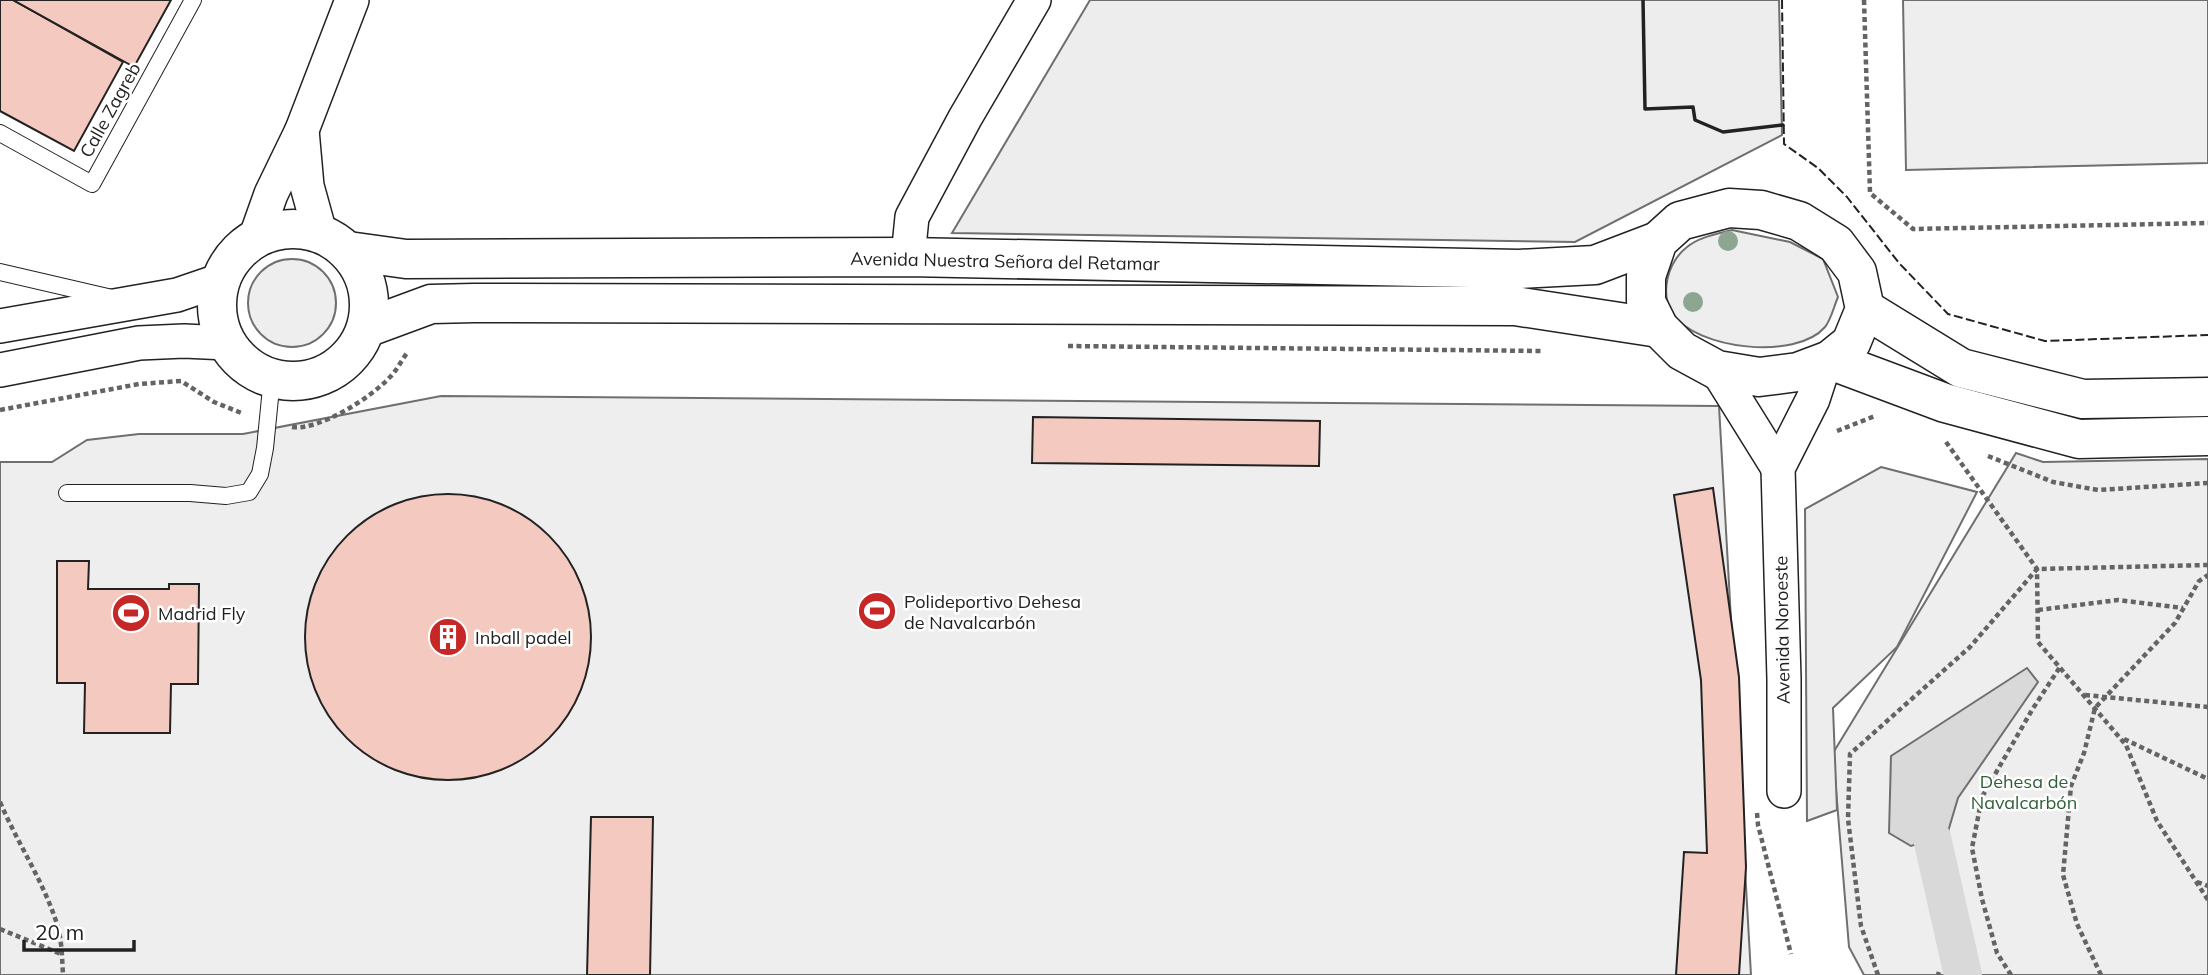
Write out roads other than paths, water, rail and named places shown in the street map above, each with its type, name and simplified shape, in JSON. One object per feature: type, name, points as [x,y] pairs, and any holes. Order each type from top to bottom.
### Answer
[{"type":"street","points":[[255,239],[271,194],[302,130],[352,0]]},
{"type":"street","points":[[908,257],[912,217],[965,118],[1034,0]]},
{"type":"street","points":[[302,130],[307,186],[334,242],[363,274],[370,301],[366,328],[355,349],[339,366],[318,377],[296,382],[272,378],[254,371],[239,359],[227,343],[217,312],[221,280],[229,264],[240,250],[255,239],[275,230],[298,229],[334,242]]},
{"type":"street","points":[[1729,208],[1760,209],[1799,221],[1836,244],[1857,272],[1865,309],[1851,343],[1827,361],[1798,372],[1759,377],[1717,370],[1682,351],[1659,328],[1646,302],[1646,276],[1658,241],[1681,221],[1729,208]]},
{"type":"street","name":"Avenida Nuestra Señora del Retamar","points":[[334,242],[406,259],[908,257],[1519,269],[1595,265],[1658,241]]},
{"type":"street","points":[[0,326],[177,295],[221,280]]},
{"type":"street","points":[[366,328],[431,304],[474,303],[1515,306],[1659,328]]},
{"type":"street","points":[[1865,309],[1961,368],[2083,399],[2208,397]]},
{"type":"street","points":[[0,370],[139,343],[227,343]]},
{"type":"street","points":[[1827,361],[1945,403],[2080,439],[2208,436]]},
{"type":"street","name":"Avenida Noroeste","points":[[1784,792],[1778,468],[1813,399],[1827,361]]},
{"type":"street","points":[[1717,370],[1778,468]]},
{"type":"lane","name":"Calle Zagreb","points":[[0,133],[92,184],[193,0]]},
{"type":"lane","points":[[0,272],[135,303]]},
{"type":"lane","points":[[67,493],[190,493],[226,496],[249,492],[260,474],[272,378]]},
{"type":"waterway","points":[[1932,838],[1963,975]]},
{"type":"place","name":"Polideportivo Dehesa de Navalcarbón","points":[[877,611]]},
{"type":"place","name":"Madrid Fly","points":[[131,613]]},
{"type":"place","name":"Inball padel","points":[[448,637]]},
{"type":"park label","name":"Dehesa de Navalcarbón","points":[[2024,791]]}]
